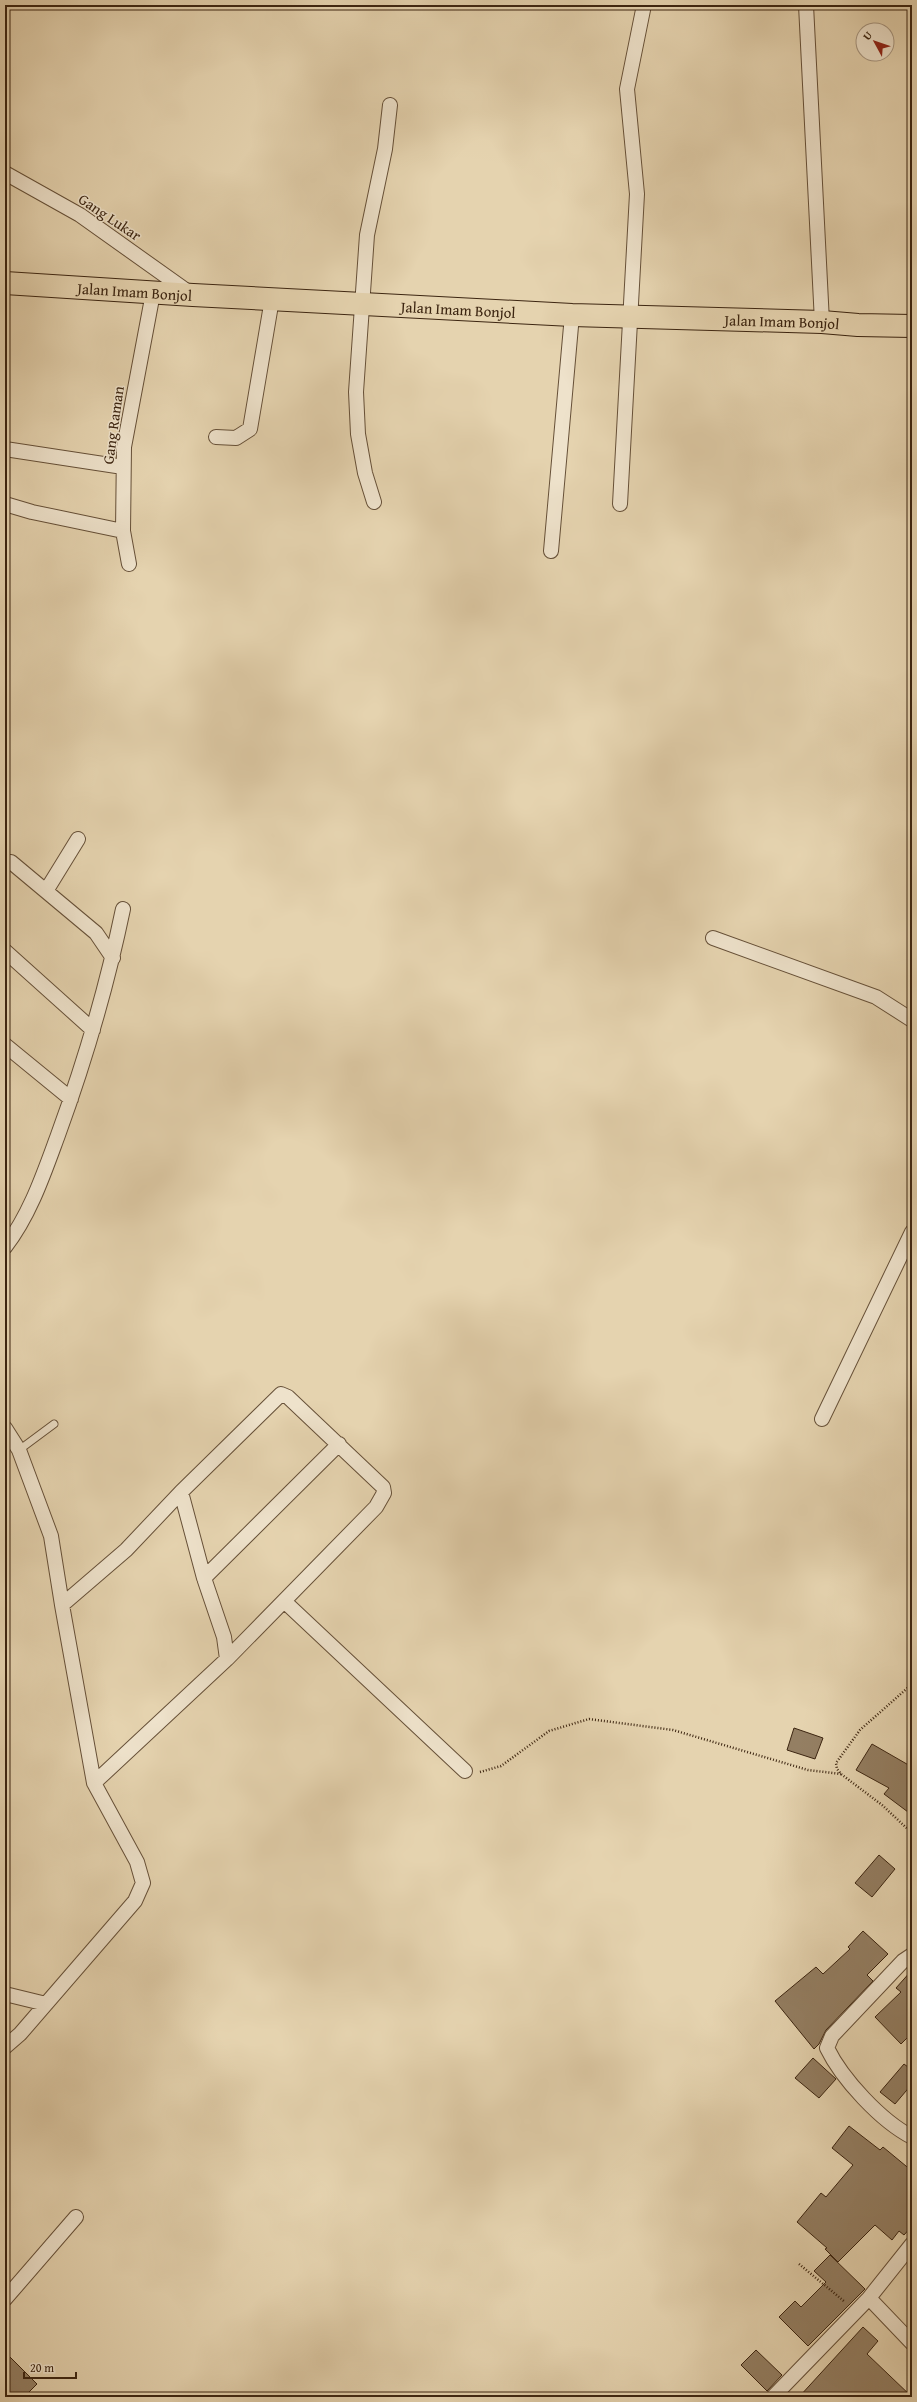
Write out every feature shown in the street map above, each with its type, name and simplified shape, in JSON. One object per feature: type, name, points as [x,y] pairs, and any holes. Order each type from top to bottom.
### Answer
[{"type":"highway","name":"Jalan Imam Bonjol","points":[[5,283],[152,293],[572,315],[912,326]]},
{"type":"street","points":[[620,504],[629,316],[638,194],[627,89],[644,5]]},
{"type":"street","points":[[806,5],[822,322]]},
{"type":"street","points":[[374,502],[365,473],[358,434],[356,392],[364,304],[368,235],[385,149],[390,105]]},
{"type":"street","name":"Gang Lukar","points":[[5,172],[80,215],[193,295]]},
{"type":"street","name":"Gang Raman","points":[[129,564],[123,530],[124,447],[152,293]]},
{"type":"street","points":[[216,437],[236,438],[250,429],[272,299]]},
{"type":"street","points":[[551,551],[572,315]]},
{"type":"street","points":[[5,449],[123,467]]},
{"type":"street","points":[[5,504],[32,512],[123,530]]},
{"type":"street","points":[[46,891],[78,839]]},
{"type":"street","points":[[11,862],[96,933],[113,958]]},
{"type":"street","points":[[5,1247],[14,1235],[41,1180],[71,1099],[93,1030],[113,958],[123,909]]},
{"type":"street","points":[[714,938],[876,997],[912,1020]]},
{"type":"street","points":[[5,951],[93,1030]]},
{"type":"street","points":[[5,1045],[71,1099]]},
{"type":"street","points":[[822,1419],[912,1232]]},
{"type":"street","points":[[62,1605],[126,1550],[181,1492],[282,1394],[288,1397],[383,1487],[384,1493],[382,1499],[284,1601],[227,1659],[94,1783]]},
{"type":"street","points":[[5,1428],[19,1450],[51,1536],[94,1783],[137,1862],[143,1883],[134,1901],[20,2034],[5,2047]]},
{"type":"street","points":[[204,1578],[339,1444]]},
{"type":"street","points":[[181,1492],[204,1578],[224,1637],[227,1659]]},
{"type":"street","points":[[284,1601],[465,1771]]},
{"type":"street","points":[[912,1955],[904,1961],[832,2036],[827,2048],[832,2058],[860,2093],[899,2130],[912,2137]]},
{"type":"street","points":[[5,1994],[46,2004]]},
{"type":"street","points":[[5,2299],[76,2217]]},
{"type":"street","points":[[774,2397],[869,2298],[912,2244]]},
{"type":"street","points":[[869,2298],[912,2343]]},
{"type":"lane","points":[[19,1450],[54,1424]]},
{"type":"path","points":[[912,1684],[860,1730],[848,1744],[836,1763],[841,1774],[882,1805],[912,1833]]},
{"type":"path","points":[[465,1771],[483,1772],[501,1766],[549,1732],[589,1719],[673,1730],[808,1770],[841,1774]]},
{"type":"path","points":[[799,2264],[856,2312]]},
{"type":"building","points":[[794,1728],[823,1738],[815,1759],[787,1750]]},
{"type":"building","points":[[872,1744],[912,1767],[912,1815],[884,1794],[889,1788],[856,1770]]},
{"type":"building","points":[[879,1855],[895,1869],[872,1897],[855,1883]]},
{"type":"building","points":[[863,1931],[888,1954],[867,1975],[873,1981],[826,2030],[819,2044],[814,2049],[775,2001],[816,1967],[823,1974],[850,1949],[848,1947]]},
{"type":"building","points":[[912,1970],[912,2033],[901,2044],[875,2017],[901,1992],[896,1988]]},
{"type":"building","points":[[813,2058],[836,2079],[819,2098],[795,2078]]},
{"type":"building","points":[[904,2064],[912,2070],[912,2084],[895,2104],[880,2092]]},
{"type":"building","points":[[849,2126],[880,2150],[883,2147],[912,2171],[912,2226],[904,2235],[899,2231],[892,2240],[875,2225],[838,2262],[825,2249],[827,2248],[797,2222],[821,2193],[826,2197],[853,2165],[832,2148]]},
{"type":"building","points":[[830,2255],[865,2289],[808,2346],[779,2317],[795,2301],[801,2307],[826,2282],[814,2271]]},
{"type":"building","points":[[863,2327],[878,2341],[867,2354],[912,2397],[799,2397]]},
{"type":"building","points":[[756,2350],[782,2375],[767,2391],[741,2365]]},
{"type":"building","points":[[5,2352],[37,2384],[24,2397],[5,2397]]}]
